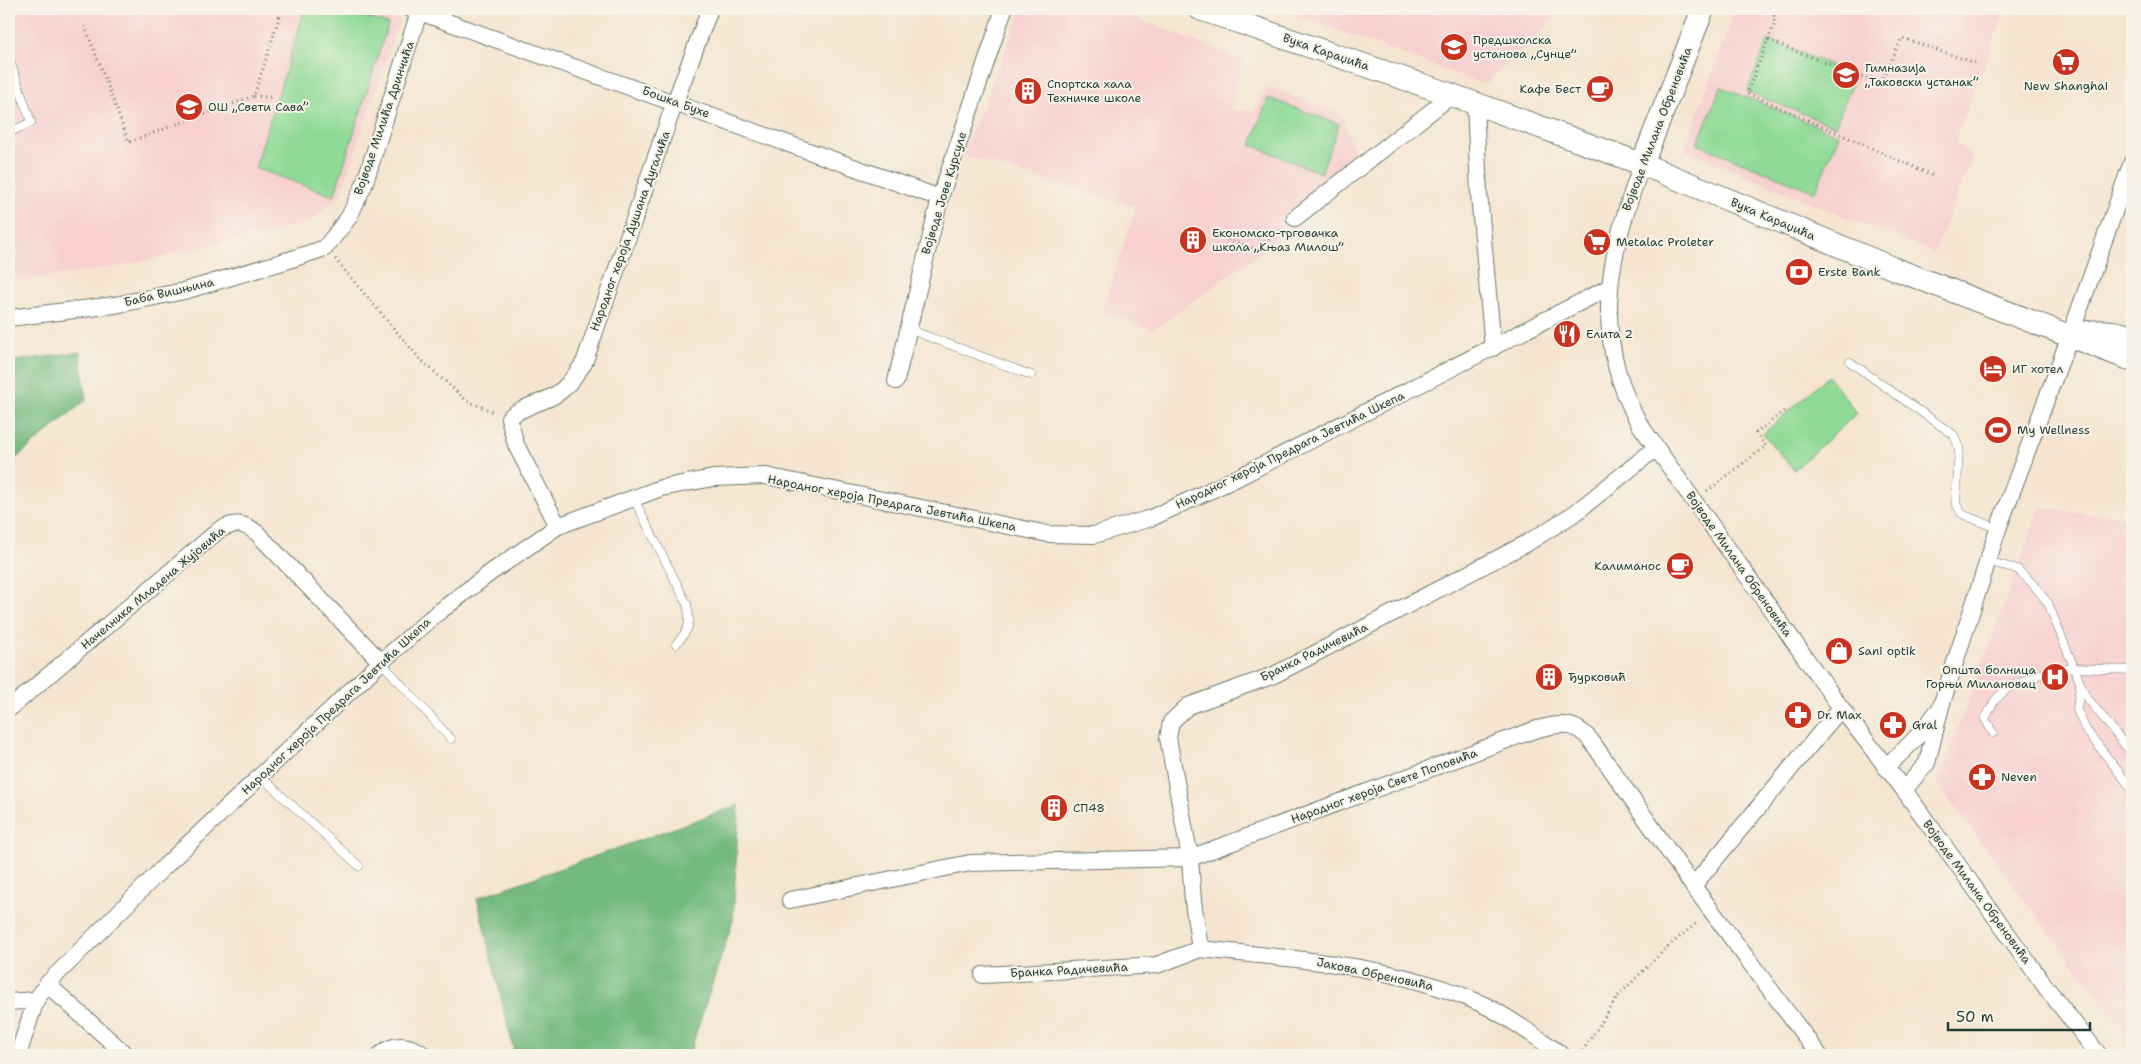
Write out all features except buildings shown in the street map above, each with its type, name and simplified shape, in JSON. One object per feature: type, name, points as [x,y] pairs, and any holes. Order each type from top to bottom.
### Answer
[{"type":"street","name":"Народног хероја Душана Дугалића","points":[[509,418],[516,412],[555,395],[570,383],[584,363],[675,102],[710,9]]},
{"type":"street","name":"Војводе Јове Курсуле","points":[[896,381],[940,198],[1004,9]]},
{"type":"street","name":"Вука Караџића","points":[[1200,9],[1476,103],[1642,164],[1895,269],[2132,360]]},
{"type":"street","name":"Војводе Милана Обреновића","points":[[1703,9],[1642,164],[1614,254],[1608,306],[1609,329],[1619,374],[1632,412],[1841,708],[1904,790],[2045,986],[2099,1055]]},
{"type":"street","name":"Бошка Бухе","points":[[417,10],[940,198]]},
{"type":"street","name":"Војводе Милића Дринчића","points":[[325,248],[349,217],[364,185],[417,10]]},
{"type":"street","points":[[1295,218],[1452,95]]},
{"type":"street","points":[[1476,103],[1479,194],[1493,348]]},
{"type":"street","points":[[1904,790],[1927,763],[1941,706],[1987,561],[2132,162]]},
{"type":"street","name":"Баба Вишњина","points":[[9,318],[115,305],[184,291],[325,248]]},
{"type":"street","name":"Народног хероја Предрага Јевтића Шкепа","points":[[18,1055],[36,1000],[47,984],[165,866],[381,662],[431,618],[490,573],[558,526],[661,488],[712,478],[766,476],[1048,534],[1094,535],[1151,518],[1237,478],[1493,348],[1610,286]]},
{"type":"street","points":[[2070,336],[2102,330],[2120,332],[2132,337]]},
{"type":"street","points":[[509,418],[516,445],[558,526]]},
{"type":"street","name":"Бранка Радичевића","points":[[983,975],[1157,965],[1200,950],[1193,901],[1190,858],[1168,738],[1171,722],[1188,706],[1274,674],[1528,542],[1575,513],[1656,448]]},
{"type":"street","name":"Начелника Младена Жујовића","points":[[9,709],[219,530],[231,524],[247,525],[257,532],[381,662]]},
{"type":"street","points":[[1885,767],[1906,750],[1941,706]]},
{"type":"street","points":[[1693,886],[1841,708]]},
{"type":"street","name":"Народног хероја Свете Поповића","points":[[790,900],[970,862],[1190,858],[1553,725],[1570,726],[1583,731],[1693,886],[1819,1055]]},
{"type":"street","name":"Јакова Обреновића","points":[[1200,950],[1332,962],[1425,982],[1483,1005],[1562,1055]]},
{"type":"street","points":[[47,984],[126,1055]]},
{"type":"street","points":[[9,1002],[36,1000]]},
{"type":"street","points":[[380,1055],[386,1049],[408,1045],[420,1052]]},
{"type":"lane","points":[[9,58],[31,122],[9,133]]},
{"type":"lane","points":[[908,329],[1031,375]]},
{"type":"lane","points":[[1850,362],[1954,435],[1959,448],[1956,504],[1962,514],[1998,529]]},
{"type":"lane","points":[[633,497],[688,604],[690,622],[684,636],[676,644]]},
{"type":"lane","points":[[1987,561],[2016,569],[2032,583],[2048,603],[2085,695],[2132,754]]},
{"type":"lane","points":[[381,662],[452,739]]},
{"type":"lane","points":[[1993,734],[1985,719],[1995,700],[2009,687],[2043,673],[2074,668],[2132,670]]},
{"type":"lane","points":[[2080,683],[2077,710],[2086,730],[2132,789]]},
{"type":"lane","points":[[260,776],[360,866]]},
{"type":"path","points":[[254,96],[282,9]]},
{"type":"path","points":[[1774,9],[1774,24],[1747,93],[1932,175]]},
{"type":"path","points":[[85,26],[129,142],[254,96],[270,97]]},
{"type":"path","points":[[1768,40],[1856,75],[1881,82],[1902,38],[1975,63]]},
{"type":"path","points":[[1223,238],[1256,249],[1295,218]]},
{"type":"path","points":[[325,248],[419,358],[467,401],[509,418]]},
{"type":"path","points":[[1695,501],[1766,446],[1756,433],[1784,411]]},
{"type":"path","points":[[1580,1055],[1619,995],[1664,949],[1712,910]]},
{"type":"shaded area","name":"ОШ „Свети Сава”","points":[[9,9],[368,9],[400,20],[340,195],[311,222],[125,265],[9,283]]},
{"type":"shaded area","points":[[1023,9],[1113,9],[1243,60],[1230,110],[1254,111],[1267,87],[1341,114],[1357,159],[1286,215],[1291,230],[1153,330],[1102,311],[1136,207],[962,155]]},
{"type":"shaded area","name":"Предшколска установа „Сунце”","points":[[1281,9],[1564,9],[1485,85]]},
{"type":"shaded area","name":"Гимназија „Таковски устанак”","points":[[1735,9],[2006,9],[1954,141],[1973,156],[1934,253],[1685,150]]},
{"type":"shaded area","name":"Општа болница Горњи Милановац","points":[[2040,509],[2132,517],[2132,1041],[1937,784]]},
{"type":"green space","points":[[305,9],[339,9],[388,24],[334,196],[255,168]]},
{"type":"green space","points":[[1768,40],[1856,75],[1835,126],[1747,92]]},
{"type":"green space","points":[[1721,87],[1839,135],[1815,192],[1697,144]]},
{"type":"green space","points":[[1268,98],[1339,124],[1321,173],[1251,145]]},
{"type":"green space","points":[[80,352],[86,400],[9,464],[9,362]]},
{"type":"green space","points":[[1828,376],[1857,413],[1794,470],[1763,434]]},
{"type":"green space","points":[[739,805],[733,920],[689,1055],[515,1055],[477,898]]},
{"type":"place","name":"Предшколска установа „Сунце”","points":[[1454,47]]},
{"type":"place","name":"New Shanghai","points":[[2066,62]]},
{"type":"place","name":"Гимназија „Таковски устанак”","points":[[1846,75]]},
{"type":"place","name":"Кафе Бест","points":[[1600,89]]},
{"type":"place","name":"Спортска хала Техничке школе","points":[[1028,91]]},
{"type":"place","name":"ОШ „Свети Сава”","points":[[189,107]]},
{"type":"place","name":"Економско-трговачка школа „Књаз Милош”","points":[[1193,240]]},
{"type":"place","name":"Metalac Proleter","points":[[1597,242]]},
{"type":"place","name":"Erste Bank","points":[[1799,272]]},
{"type":"place","name":"Елита 2","points":[[1567,334]]},
{"type":"place","name":"ИГ хотел","points":[[1993,369]]},
{"type":"place","name":"My Wellness","points":[[1998,430]]},
{"type":"place","name":"Калиманос","points":[[1680,566]]},
{"type":"place","name":"Sani optik","points":[[1839,651]]},
{"type":"place","name":"Ђурковић","points":[[1549,677]]},
{"type":"place","name":"Општа болница Горњи Милановац","points":[[2055,677]]},
{"type":"place","name":"Dr. Max","points":[[1798,715]]},
{"type":"place","name":"Gral","points":[[1893,725]]},
{"type":"place","name":"Neven","points":[[1982,777]]},
{"type":"place","name":"СП48","points":[[1054,808]]}]
